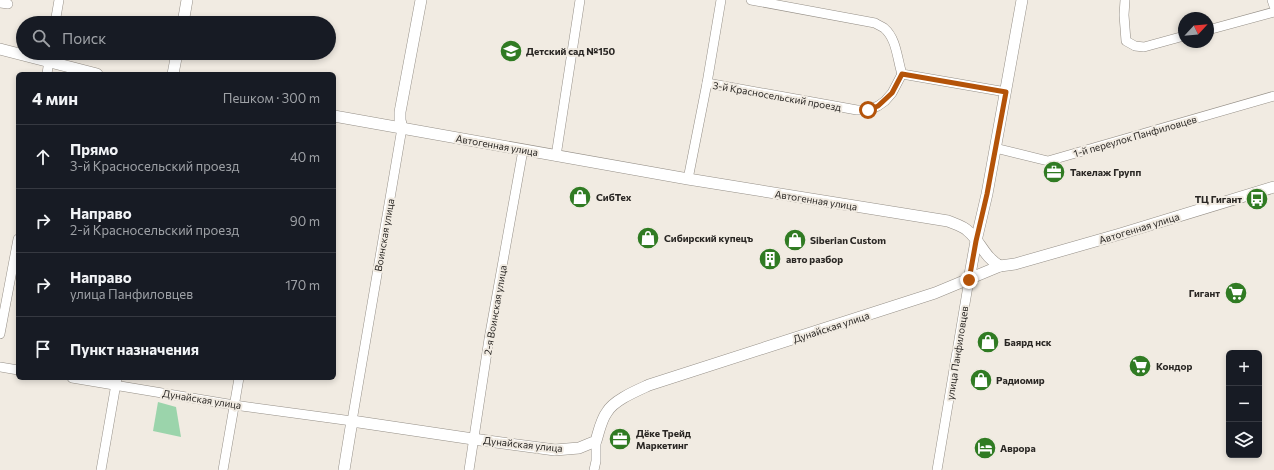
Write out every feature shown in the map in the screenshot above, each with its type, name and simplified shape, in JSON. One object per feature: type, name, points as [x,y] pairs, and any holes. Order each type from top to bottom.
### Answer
[{"type":"street","points":[[57,16],[60,0]]},
{"type":"street","points":[[184,16],[187,0]]},
{"type":"street","name":"Воинская улица","points":[[344,470],[402,128],[400,112],[421,0]]},
{"type":"street","points":[[556,156],[580,0]]},
{"type":"street","points":[[688,180],[721,0]]},
{"type":"street","points":[[751,0],[875,23],[884,28],[891,37],[902,74],[1006,92]]},
{"type":"street","name":"улица Панфиловцев","points":[[938,470],[969,280],[987,194],[1022,0]]},
{"type":"street","points":[[1125,0],[1124,15],[1126,41],[1135,46],[1144,47],[1178,38]]},
{"type":"street","points":[[1272,0],[1274,6]]},
{"type":"street","points":[[1214,28],[1274,12]]},
{"type":"street","points":[[0,49],[16,52]]},
{"type":"street","points":[[47,72],[49,60]]},
{"type":"street","points":[[55,60],[91,72]]},
{"type":"street","points":[[173,72],[176,60]]},
{"type":"street","name":"3-й Красносельский проезд","points":[[707,83],[857,110],[868,110],[878,106],[889,97],[897,86],[902,74]]},
{"type":"street","name":"1-й переулок Панфиловцев","points":[[995,148],[1048,161],[1274,96]]},
{"type":"street","name":"Автогенная улица","points":[[336,116],[688,180],[948,221],[969,231],[986,255],[994,263],[1000,266],[1015,264],[1120,234],[1274,187]]},
{"type":"street","name":"2-я Воинская улица","points":[[469,470],[489,339],[523,150]]},
{"type":"street","points":[[0,334],[16,250]]},
{"type":"street","name":"Дунайская улица","points":[[101,380],[116,381],[234,405],[554,450],[579,448],[596,441],[601,423],[607,410],[627,395],[649,385],[935,293],[1000,266]]},
{"type":"street","points":[[0,367],[16,370]]},
{"type":"street","points":[[223,470],[239,380]]},
{"type":"street","points":[[101,470],[116,381]]},
{"type":"street","points":[[594,470],[596,461],[596,441]]},
{"type":"green space","points":[[158,402],[176,407],[181,437],[153,431]]},
{"type":"place","name":"Детский сад №150","points":[[511,51]]},
{"type":"place","name":"Такелаж Групп","points":[[1054,172]]},
{"type":"place","name":"СибТех","points":[[580,197]]},
{"type":"place","name":"ТЦ Гигант","points":[[1257,199]]},
{"type":"place","name":"Сибирский купецъ","points":[[648,238]]},
{"type":"place","name":"Siberian Custom","points":[[795,240]]},
{"type":"place","name":"авто разбор","points":[[770,259]]},
{"type":"place","name":"Гигант","points":[[1236,293]]},
{"type":"place","name":"Баярд нск","points":[[988,342]]},
{"type":"place","name":"Кондор","points":[[1140,366]]},
{"type":"place","name":"Радиомир","points":[[981,380]]},
{"type":"place","name":"Дёке Трейд Маркетинг","points":[[620,439]]},
{"type":"place","name":"Аврора","points":[[985,448]]},
{"type":"route","points":[[868,110],[885,101],[897,86],[902,74],[1006,92],[969,280]]}]
